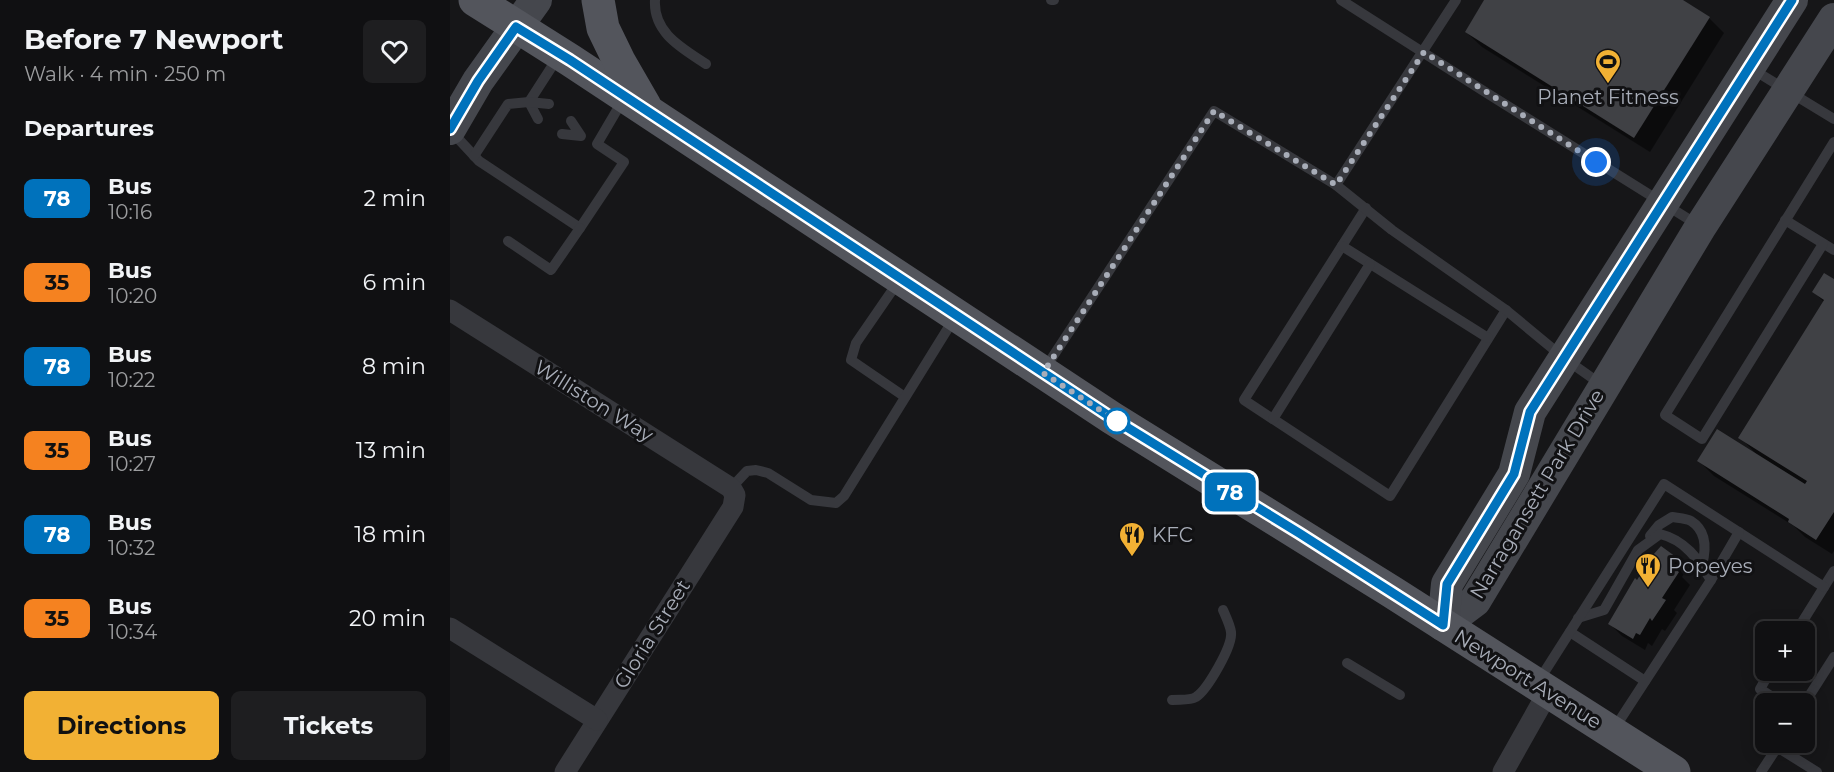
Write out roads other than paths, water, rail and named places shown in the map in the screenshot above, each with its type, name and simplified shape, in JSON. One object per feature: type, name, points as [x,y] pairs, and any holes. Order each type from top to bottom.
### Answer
[{"type":"main road","name":"Newport Avenue","points":[[475,0],[1043,373],[1674,772]]},
{"type":"main road","points":[[598,0],[603,28],[637,105]]},
{"type":"street","points":[[452,122],[478,81],[536,0]]},
{"type":"street","name":"Narragansett Park Drive","points":[[1443,625],[1447,584],[1514,474],[1530,412],[1792,0]]},
{"type":"street","name":"Narragansett Park Drive","points":[[1443,625],[1475,601],[1701,226],[1834,19]]},
{"type":"street","name":"Williston Way","points":[[450,310],[733,492]]},
{"type":"street","name":"Gloria Street","points":[[565,772],[733,507],[733,492]]},
{"type":"street","points":[[450,628],[597,720]]},
{"type":"street","points":[[1503,772],[1542,688]]},
{"type":"lane","points":[[655,0],[657,23],[678,46],[706,63]]},
{"type":"lane","points":[[1341,0],[1701,226]]},
{"type":"lane","points":[[1336,185],[1456,0]]},
{"type":"lane","points":[[529,102],[560,54]]},
{"type":"lane","points":[[1749,68],[1834,119]]},
{"type":"lane","points":[[529,102],[538,119]]},
{"type":"lane","points":[[474,156],[508,104],[529,102],[549,104]]},
{"type":"lane","points":[[597,144],[637,105]]},
{"type":"lane","points":[[1043,373],[1214,111],[1336,185],[1392,230],[1506,310],[1564,358],[1604,386]]},
{"type":"lane","points":[[571,121],[580,136]]},
{"type":"lane","points":[[452,122],[474,156],[580,228]]},
{"type":"lane","points":[[508,241],[552,270],[624,162],[580,136],[562,134]]},
{"type":"lane","points":[[1823,244],[1702,439],[1665,416],[1834,142]]},
{"type":"lane","points":[[1366,208],[1244,400],[1389,496],[1506,310]]},
{"type":"lane","points":[[1785,220],[1834,250]]},
{"type":"lane","points":[[1342,246],[1488,338]]},
{"type":"lane","points":[[1273,419],[1370,264]]},
{"type":"lane","points":[[899,279],[856,343],[851,360],[905,397]]},
{"type":"lane","points":[[733,492],[747,471],[756,470],[768,473],[811,501],[836,503],[844,496],[956,316]]},
{"type":"lane","points":[[1542,688],[1569,632],[1664,484],[1739,532],[1829,579],[1803,621]]},
{"type":"lane","points":[[1578,618],[1604,610],[1638,550],[1659,525],[1672,518],[1690,521],[1700,531],[1706,548],[1702,565]]},
{"type":"lane","points":[[1612,733],[1711,580],[1739,532]]},
{"type":"lane","points":[[1638,550],[1660,534],[1674,538],[1694,555],[1711,580]]},
{"type":"lane","points":[[1172,700],[1191,699],[1204,690],[1228,650],[1231,631],[1223,610]]},
{"type":"lane","points":[[1569,632],[1645,681]]},
{"type":"lane","points":[[1812,693],[1833,662]]},
{"type":"lane","points":[[1347,663],[1400,695]]},
{"type":"lane","points":[[1765,681],[1760,689],[1766,693]]},
{"type":"lane","points":[[1761,772],[1773,753]]},
{"type":"lane","points":[[1790,753],[1817,772]]},
{"type":"place","name":"Planet Fitness","points":[[1608,85]]},
{"type":"place","name":"KFC","points":[[1132,558]]},
{"type":"place","name":"Popeyes","points":[[1648,589]]}]
